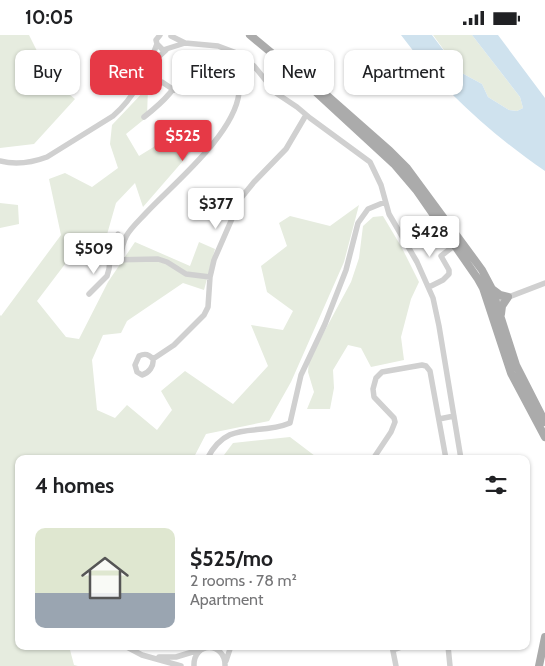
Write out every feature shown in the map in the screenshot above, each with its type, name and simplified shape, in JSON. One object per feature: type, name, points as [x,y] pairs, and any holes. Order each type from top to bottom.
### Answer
[{"type":"main road","points":[[250,35],[269,50]]},
{"type":"main road","points":[[257,35],[273,50]]},
{"type":"main road","points":[[321,95],[394,164],[417,191],[455,245],[500,317],[516,365],[545,422]]},
{"type":"main road","points":[[324,95],[390,151],[407,169],[482,270],[491,287],[500,295],[508,297],[502,306],[500,317]]},
{"type":"main road","points":[[491,287],[492,303],[510,373],[545,437]]},
{"type":"main road","points":[[539,666],[545,637]]},
{"type":"street","points":[[171,35],[185,43],[218,46],[231,50]]},
{"type":"street","points":[[162,54],[173,44],[171,35]]},
{"type":"street","points":[[157,38],[160,49],[168,49],[185,43]]},
{"type":"street","points":[[153,50],[157,38]]},
{"type":"street","points":[[254,66],[264,78]]},
{"type":"street","points":[[144,117],[161,104],[172,92]]},
{"type":"street","points":[[0,161],[24,163],[38,161],[47,157],[113,116],[123,107],[131,95]]},
{"type":"street","points":[[121,259],[123,240],[156,202],[213,144],[230,118],[239,95]]},
{"type":"street","points":[[281,95],[306,115],[361,153],[370,162],[378,175],[393,223],[417,262],[429,287],[438,318],[460,455]]},
{"type":"street","points":[[153,359],[174,345],[204,315],[208,307],[210,277],[214,260],[242,198],[247,190],[286,149],[306,115]]},
{"type":"street","points":[[210,455],[217,443],[227,436],[237,432],[290,423],[300,375],[325,324],[346,270],[360,218],[368,209],[385,202]]},
{"type":"street","points":[[89,294],[106,276],[113,245],[118,234]]},
{"type":"street","points":[[429,287],[443,280],[449,274],[449,270],[440,256],[455,245]]},
{"type":"street","points":[[110,260],[158,259],[167,261],[186,274],[210,277]]},
{"type":"street","points":[[492,303],[545,283]]},
{"type":"street","points":[[376,455],[391,432],[395,421],[378,403],[373,394],[374,381],[378,374],[426,366],[430,371],[445,455]]},
{"type":"street","points":[[439,419],[454,416]]},
{"type":"street","points":[[131,650],[181,666]]},
{"type":"street","points":[[152,657],[176,657],[199,650]]},
{"type":"street","points":[[194,666],[195,657],[203,650]]},
{"type":"street","points":[[217,650],[221,652],[225,664]]},
{"type":"street","points":[[225,664],[230,650]]},
{"type":"street","points":[[393,650],[396,666]]},
{"type":"street","points":[[448,650],[450,666]]},
{"type":"shaded area","points":[[0,35],[29,35],[36,50],[15,50],[15,95],[70,95],[75,99],[34,144],[0,148]]},
{"type":"shaded area","points":[[433,35],[472,35],[520,97],[523,108],[517,111],[509,110],[488,97],[482,84],[463,74],[463,50],[444,50]]},
{"type":"shaded area","points":[[140,95],[148,95],[147,117],[126,134],[139,156],[178,132],[196,146],[143,207],[135,183],[116,203],[102,252],[78,247],[37,301],[66,337],[79,339],[108,282],[135,242],[190,266],[199,242],[215,249],[204,290],[183,283],[127,321],[121,333],[103,335],[92,360],[97,410],[115,418],[127,405],[157,430],[172,410],[161,391],[185,371],[233,404],[268,366],[251,325],[283,330],[293,311],[267,292],[261,266],[287,246],[279,223],[290,216],[330,226],[359,205],[344,262],[291,382],[269,421],[206,434],[195,455],[15,455],[15,650],[70,650],[74,665],[78,666],[0,666],[0,315],[61,235],[49,179],[65,173],[92,187],[118,168],[110,144],[112,125]]},
{"type":"shaded area","points":[[0,203],[18,205],[19,224],[0,228]]},
{"type":"shaded area","points":[[383,216],[419,282],[411,299],[401,337],[404,360],[371,367],[361,348],[348,345],[333,370],[334,388],[330,409],[307,409],[314,392],[308,372],[309,360],[351,282],[359,258],[363,226],[373,217]]},
{"type":"shaded area","points":[[290,437],[314,455],[224,455],[233,443]]},
{"type":"water","points":[[401,35],[432,35],[443,50],[412,50]]},
{"type":"water","points":[[472,35],[498,35],[545,98],[545,171],[505,142],[452,95],[463,95],[463,74],[482,84],[488,97],[509,110],[517,111],[523,108],[520,97]]}]
